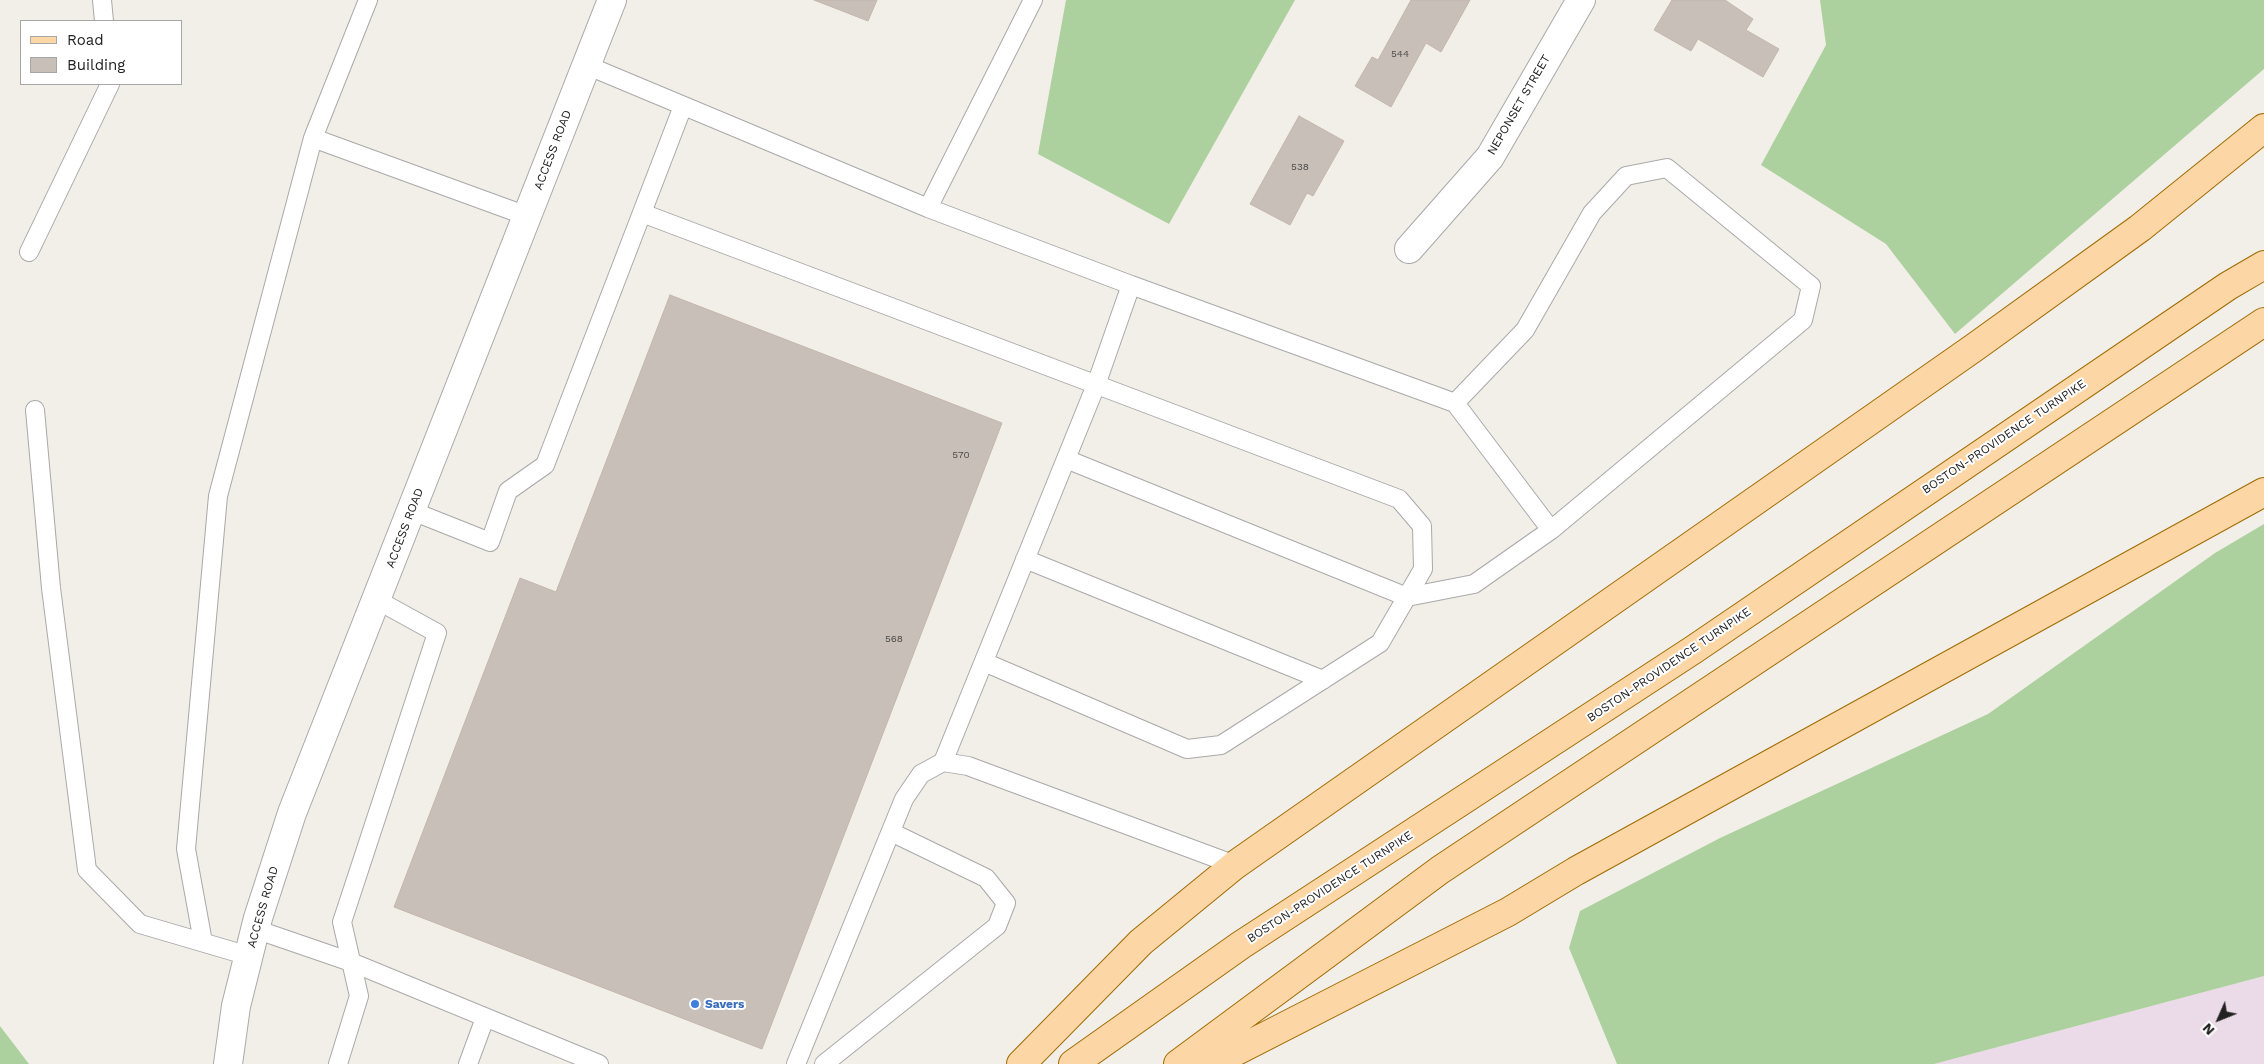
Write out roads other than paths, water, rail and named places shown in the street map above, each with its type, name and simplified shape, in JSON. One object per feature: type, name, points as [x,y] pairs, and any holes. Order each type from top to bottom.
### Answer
[{"type":"main road","points":[[1021,1064],[1141,942],[1235,865],[1975,347],[2140,228],[2264,128]]},
{"type":"main road","name":"BOSTON-PROVIDENCE TURNPIKE","points":[[1073,1064],[1241,944],[1693,650],[2220,291],[2264,265]]},
{"type":"main road","points":[[1178,1064],[1440,870],[2264,322]]},
{"type":"main road","points":[[1211,1064],[1508,912],[1576,871],[2264,492]]},
{"type":"street","name":"ACCESS ROAD","points":[[228,1064],[236,1006],[256,929],[292,812],[612,0]]},
{"type":"street","name":"NEPONSET STREET","points":[[1408,249],[1490,157],[1581,0]]},
{"type":"lane","points":[[102,0],[104,20]]},
{"type":"lane","points":[[203,942],[186,849],[218,496],[313,138],[368,0]]},
{"type":"lane","points":[[928,208],[1033,0]]},
{"type":"lane","points":[[586,64],[928,208],[1131,285],[1455,403],[1552,530]]},
{"type":"lane","points":[[29,252],[110,85]]},
{"type":"lane","points":[[412,511],[490,542],[508,491],[545,465],[683,106]]},
{"type":"lane","points":[[313,138],[527,216]]},
{"type":"lane","points":[[1066,459],[1407,597],[1474,584],[1552,530],[1803,320],[1811,286],[1666,168],[1626,176],[1592,213],[1525,330],[1455,403]]},
{"type":"lane","points":[[642,213],[1399,499],[1422,526],[1422,569],[1380,643],[1221,744],[1187,749],[984,662]]},
{"type":"lane","points":[[943,762],[1096,385],[1131,285]]},
{"type":"lane","points":[[35,410],[52,588],[87,870],[140,924],[249,956]]},
{"type":"lane","points":[[1025,559],[1323,680]]},
{"type":"lane","points":[[338,1064],[359,996],[342,922],[437,633],[377,600]]},
{"type":"lane","points":[[796,1064],[904,799],[921,774],[943,762],[968,766],[1235,865]]},
{"type":"lane","points":[[824,1064],[997,926],[1006,903],[986,878],[891,832]]},
{"type":"lane","points":[[256,929],[351,962],[593,1063]]},
{"type":"lane","points":[[468,1064],[486,1018]]},
{"type":"place","name":"Savers","points":[[695,1004]]}]
